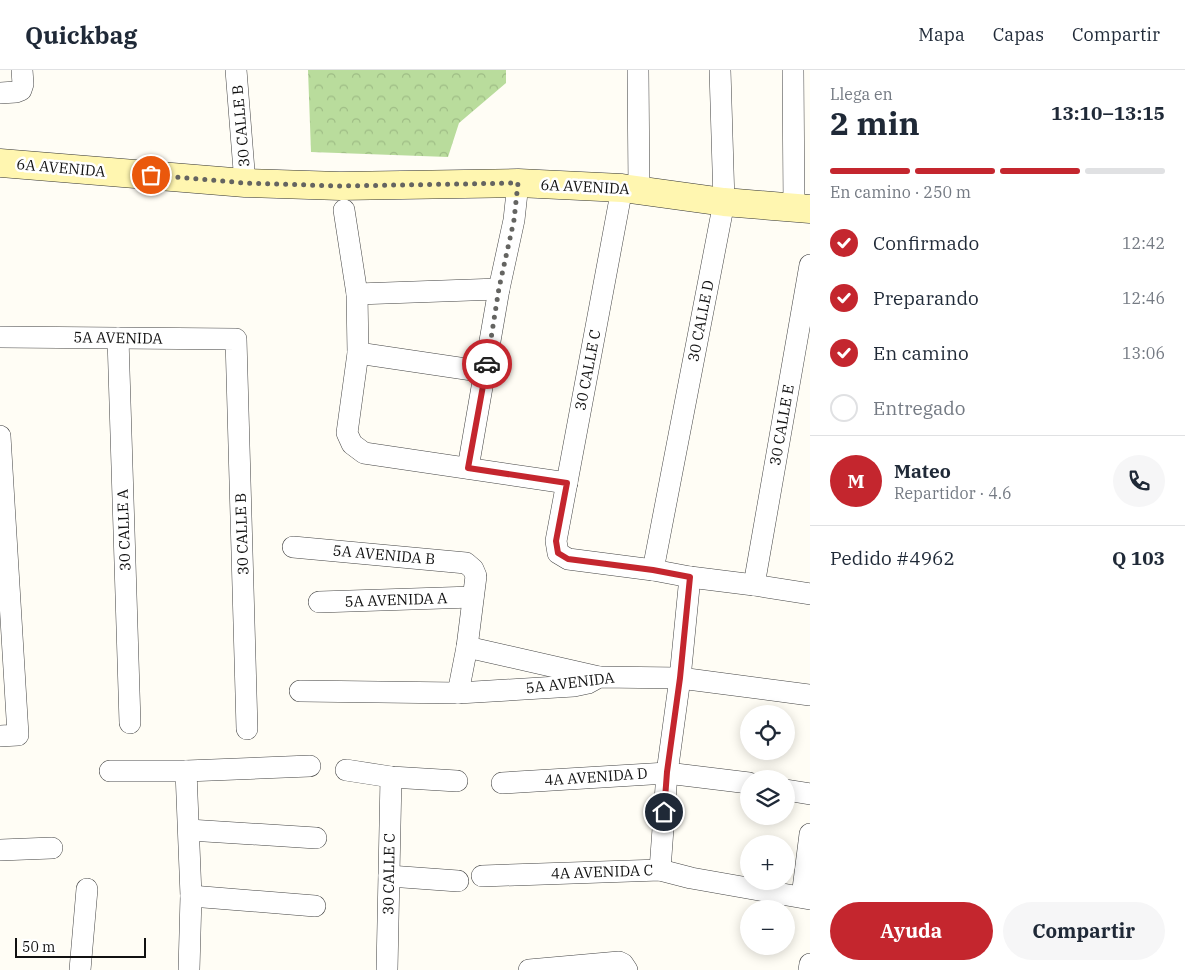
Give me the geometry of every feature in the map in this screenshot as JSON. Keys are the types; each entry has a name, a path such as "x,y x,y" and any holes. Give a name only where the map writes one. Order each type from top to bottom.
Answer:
{"street":[{"path":"0,93 21,90 23,84 22,70"},
{"name":"30 CALLE B","path":"236,70 245,183"},
{"name":"30 CALLE C","path":"638,70 630,189 556,541 558,553 568,559 653,570"},
{"name":"30 CALLE D","path":"653,570 724,202 720,70"},
{"path":"793,70 802,209"},
{"name":"6A AVENIDA","path":"0,163 245,183 340,186 518,183 630,189 724,202 802,209"},
{"path":"468,468 499,288 514,220 518,183"},
{"path":"344,210 357,294 358,353 347,433 352,444 364,453 567,483"},
{"name":"30 CALLE E","path":"754,585 810,265"},
{"path":"357,294 499,288"},
{"name":"5A AVENIDA","path":"0,337 236,339"},
{"name":"30 CALLE A","path":"118,338 130,723"},
{"name":"30 CALLE B","path":"236,339 247,729"},
{"path":"358,353 486,372"},
{"path":"0,436 9,736"},
{"name":"5A AVENIDA B","path":"293,547 466,563 473,569 476,576 473,597"},
{"path":"653,570 810,594"},
{"path":"660,870 667,772 680,678 690,577"},
{"path":"458,693 473,597"},
{"name":"5A AVENIDA A","path":"318,602 473,597"},
{"path":"466,647 599,677"},
{"name":"5A AVENIDA","path":"300,691 458,693 574,686 588,683 599,677 680,678 810,695"},
{"path":"110,771 186,771 310,766"},
{"path":"346,770 391,777 457,780"},
{"path":"186,771 191,896 189,970"},
{"name":"4A AVENIDA D","path":"502,783 667,772 740,782"},
{"name":"30 CALLE C","path":"387,970 391,777"},
{"path":"795,792 810,794"},
{"path":"188,830 316,838"},
{"path":"806,898 810,834"},
{"path":"0,850 52,848"},
{"name":"4A AVENIDA C","path":"482,876 660,870 691,878 806,898"},
{"path":"389,876 458,881"},
{"path":"80,970 87,890"},
{"path":"191,896 315,906"},
{"path":"529,970 618,962 623,964 627,970"},
{"path":"809,970 810,964"}],"green space":[{"path":"308,70 506,70 506,83 459,123 448,157 311,152"}],"way so far":[{"path":"151,175 245,183 340,186 518,183 514,220 499,288 487,364"}],"route":[{"path":"487,364 468,468 567,483 556,541 558,553 568,559 653,570 690,577 664,812"}]}
